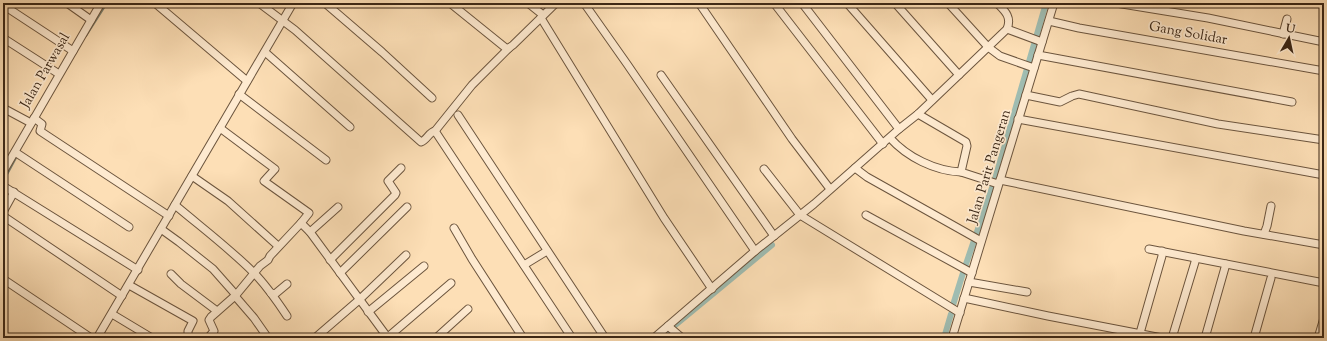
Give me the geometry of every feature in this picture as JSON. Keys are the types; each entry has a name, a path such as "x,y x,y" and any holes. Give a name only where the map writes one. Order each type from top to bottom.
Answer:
{"street":[{"path":"67,3 91,20"},
{"name":"Jalan Parwasal","path":"3,172 18,155 32,121 101,3"},
{"path":"155,3 247,81"},
{"path":"259,3 283,20 422,142 435,130 472,85 556,3"},
{"path":"97,338 293,3"},
{"path":"325,3 382,52 432,98"},
{"path":"450,3 507,49 509,48"},
{"path":"528,3 542,16 664,218 712,289"},
{"path":"584,3 755,251"},
{"path":"699,3 792,139 830,189"},
{"path":"774,3 883,144"},
{"path":"802,3 899,129"},
{"path":"847,3 932,100"},
{"path":"895,3 959,75"},
{"path":"948,3 988,47 1000,56 1034,68"},
{"path":"654,338 918,114 1007,29 1009,16 997,3"},
{"name":"Jalan Parit Pangeran","path":"952,338 972,273 977,239 1018,120 1038,55 1040,41 1054,3"},
{"path":"1116,3 1208,18 1324,42"},
{"path":"3,5 73,51"},
{"path":"1283,34 1287,19"},
{"name":"Gang Solidar","path":"1048,21 1079,28 1324,71"},
{"path":"1007,29 1040,41"},
{"path":"3,38 59,74"},
{"path":"265,52 350,127"},
{"path":"1038,55 1292,102"},
{"path":"661,75 774,236"},
{"path":"239,94 326,160"},
{"path":"1026,95 1060,102 1079,94 1218,124 1324,140"},
{"path":"3,108 42,124 40,130 169,216"},
{"path":"918,114 966,142 967,146 961,172"},
{"path":"458,115 605,338"},
{"path":"1018,120 1324,175"},
{"path":"212,336 214,329 209,320 235,295 263,262 268,260 278,246 302,223 309,213 264,181 274,169 220,128"},
{"path":"435,130 572,338"},
{"path":"890,138 900,149 919,160 949,171 961,172 996,182 1324,245"},
{"path":"18,155 129,227"},
{"path":"330,260 395,195 396,193 388,181 401,168"},
{"path":"855,168 867,177 977,239"},
{"path":"764,169 800,215 960,312"},
{"path":"192,176 228,201 278,246"},
{"path":"5,187 138,270"},
{"path":"3,212 14,192"},
{"path":"175,205 221,243 254,273 272,293 287,316"},
{"path":"1264,234 1271,206"},
{"path":"310,232 338,207"},
{"path":"340,273 406,207"},
{"path":"866,215 972,273"},
{"path":"3,216 122,296"},
{"path":"302,223 388,338 451,283"},
{"path":"454,228 472,259 523,338"},
{"path":"161,229 213,269 254,318 268,338"},
{"path":"1149,248 1324,283"},
{"path":"524,265 547,251"},
{"path":"1140,334 1162,256 1162,251"},
{"path":"315,338 359,300 406,255"},
{"path":"1172,338 1195,258"},
{"path":"1205,338 1226,264"},
{"path":"368,312 424,266"},
{"path":"171,274 217,311"},
{"path":"1254,338 1271,278"},
{"path":"3,279 91,338"},
{"path":"969,282 1027,292"},
{"path":"272,293 275,294 287,284"},
{"path":"129,285 193,321 188,334"},
{"path":"964,298 1162,338"},
{"path":"436,338 468,309"},
{"path":"112,314 152,338"},
{"path":"1318,338 1324,318"},
{"path":"668,326 682,338"}],"waterway":[{"path":"86,36 107,3"},
{"path":"965,267 995,179 1046,3"},
{"path":"3,182 17,156"},
{"path":"673,327 772,245"},
{"path":"953,305 963,273"},
{"path":"944,338 951,314"},
{"path":"660,338 668,332"}]}
